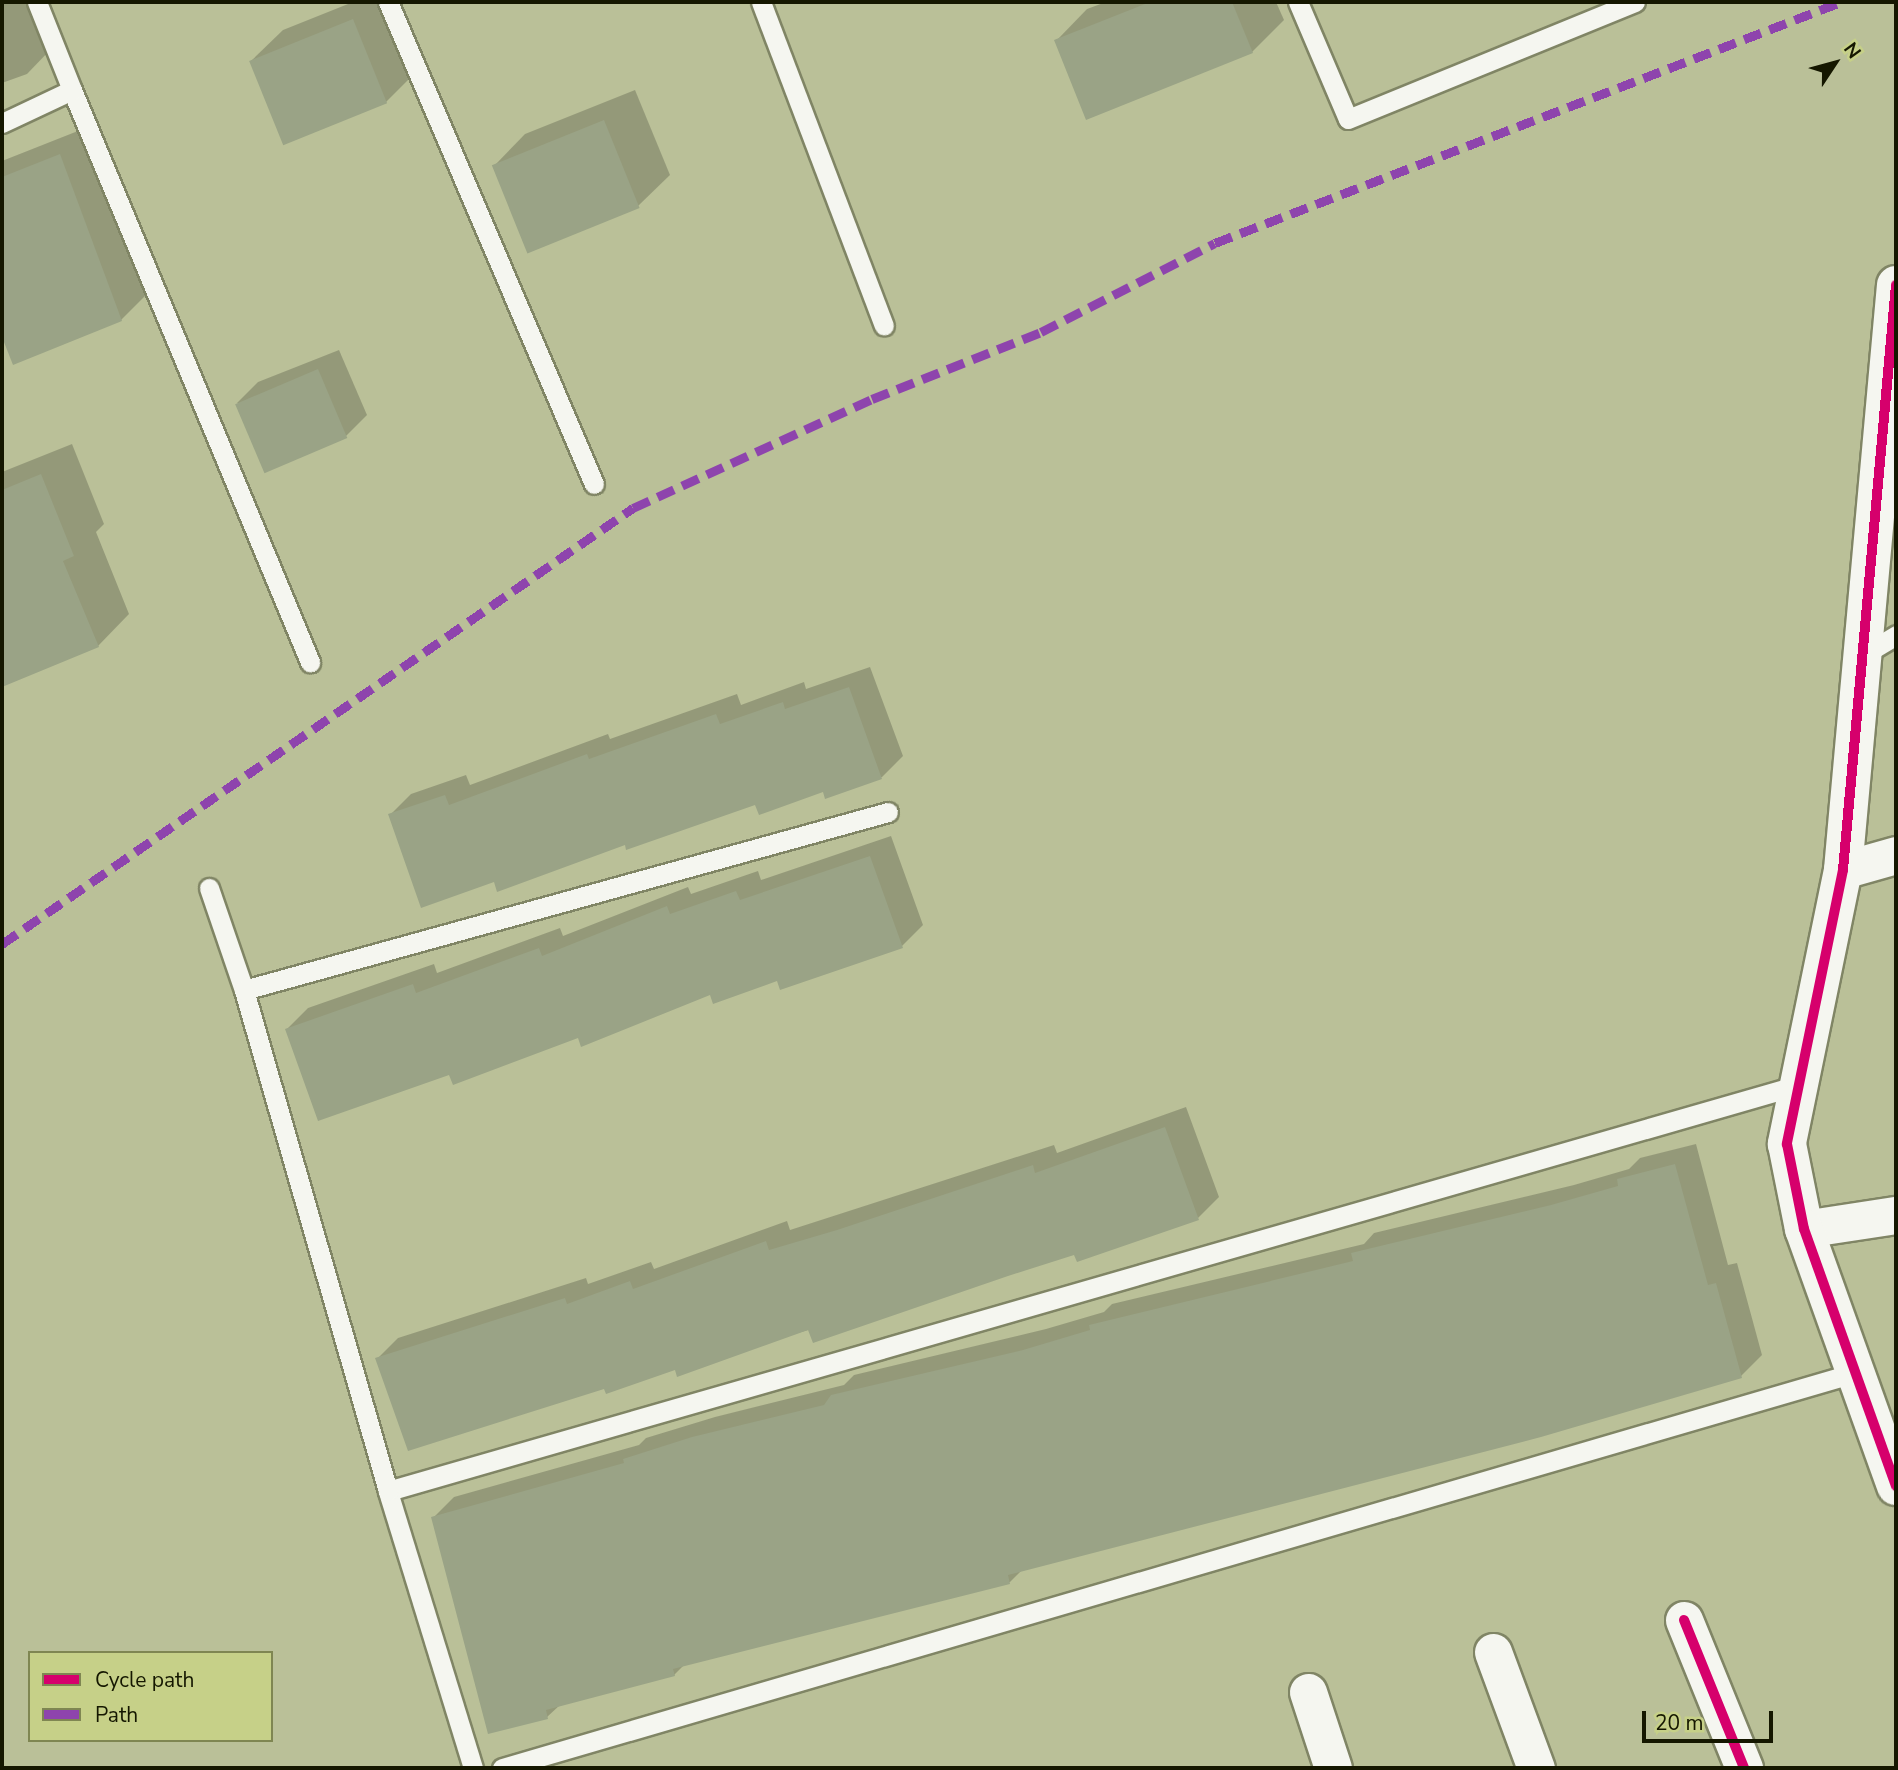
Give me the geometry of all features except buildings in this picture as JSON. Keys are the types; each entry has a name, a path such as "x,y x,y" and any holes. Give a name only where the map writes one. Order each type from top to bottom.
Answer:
{"street":[{"path":"1896,285 1843,870 1787,1144 1804,1229 1896,1486"},
{"path":"1843,870 1896,855"},
{"path":"1804,1229 1896,1215"},
{"path":"1684,1620 1744,1768"},
{"path":"1493,1652 1536,1768"},
{"path":"1308,1692 1333,1768"}],"lane":[{"path":"37,2 310,662"},
{"path":"388,2 594,484"},
{"path":"761,2 884,326"},
{"path":"1298,2 1348,119 1635,2"},
{"path":"2,122 72,90"},
{"path":"1863,655 1896,635"},
{"path":"244,990 888,812"},
{"path":"209,888 244,990 388,1491 473,1768"},
{"path":"388,1491 1798,1085"},
{"path":"502,1768 1854,1373"}],"marked path":[{"path":"2,944 633,508 872,399 1041,332 1215,243 1841,2"}],"cycle path":[{"path":"1896,285 1843,870 1787,1144 1804,1229 1896,1486"},
{"path":"1684,1620 1744,1768"}]}
